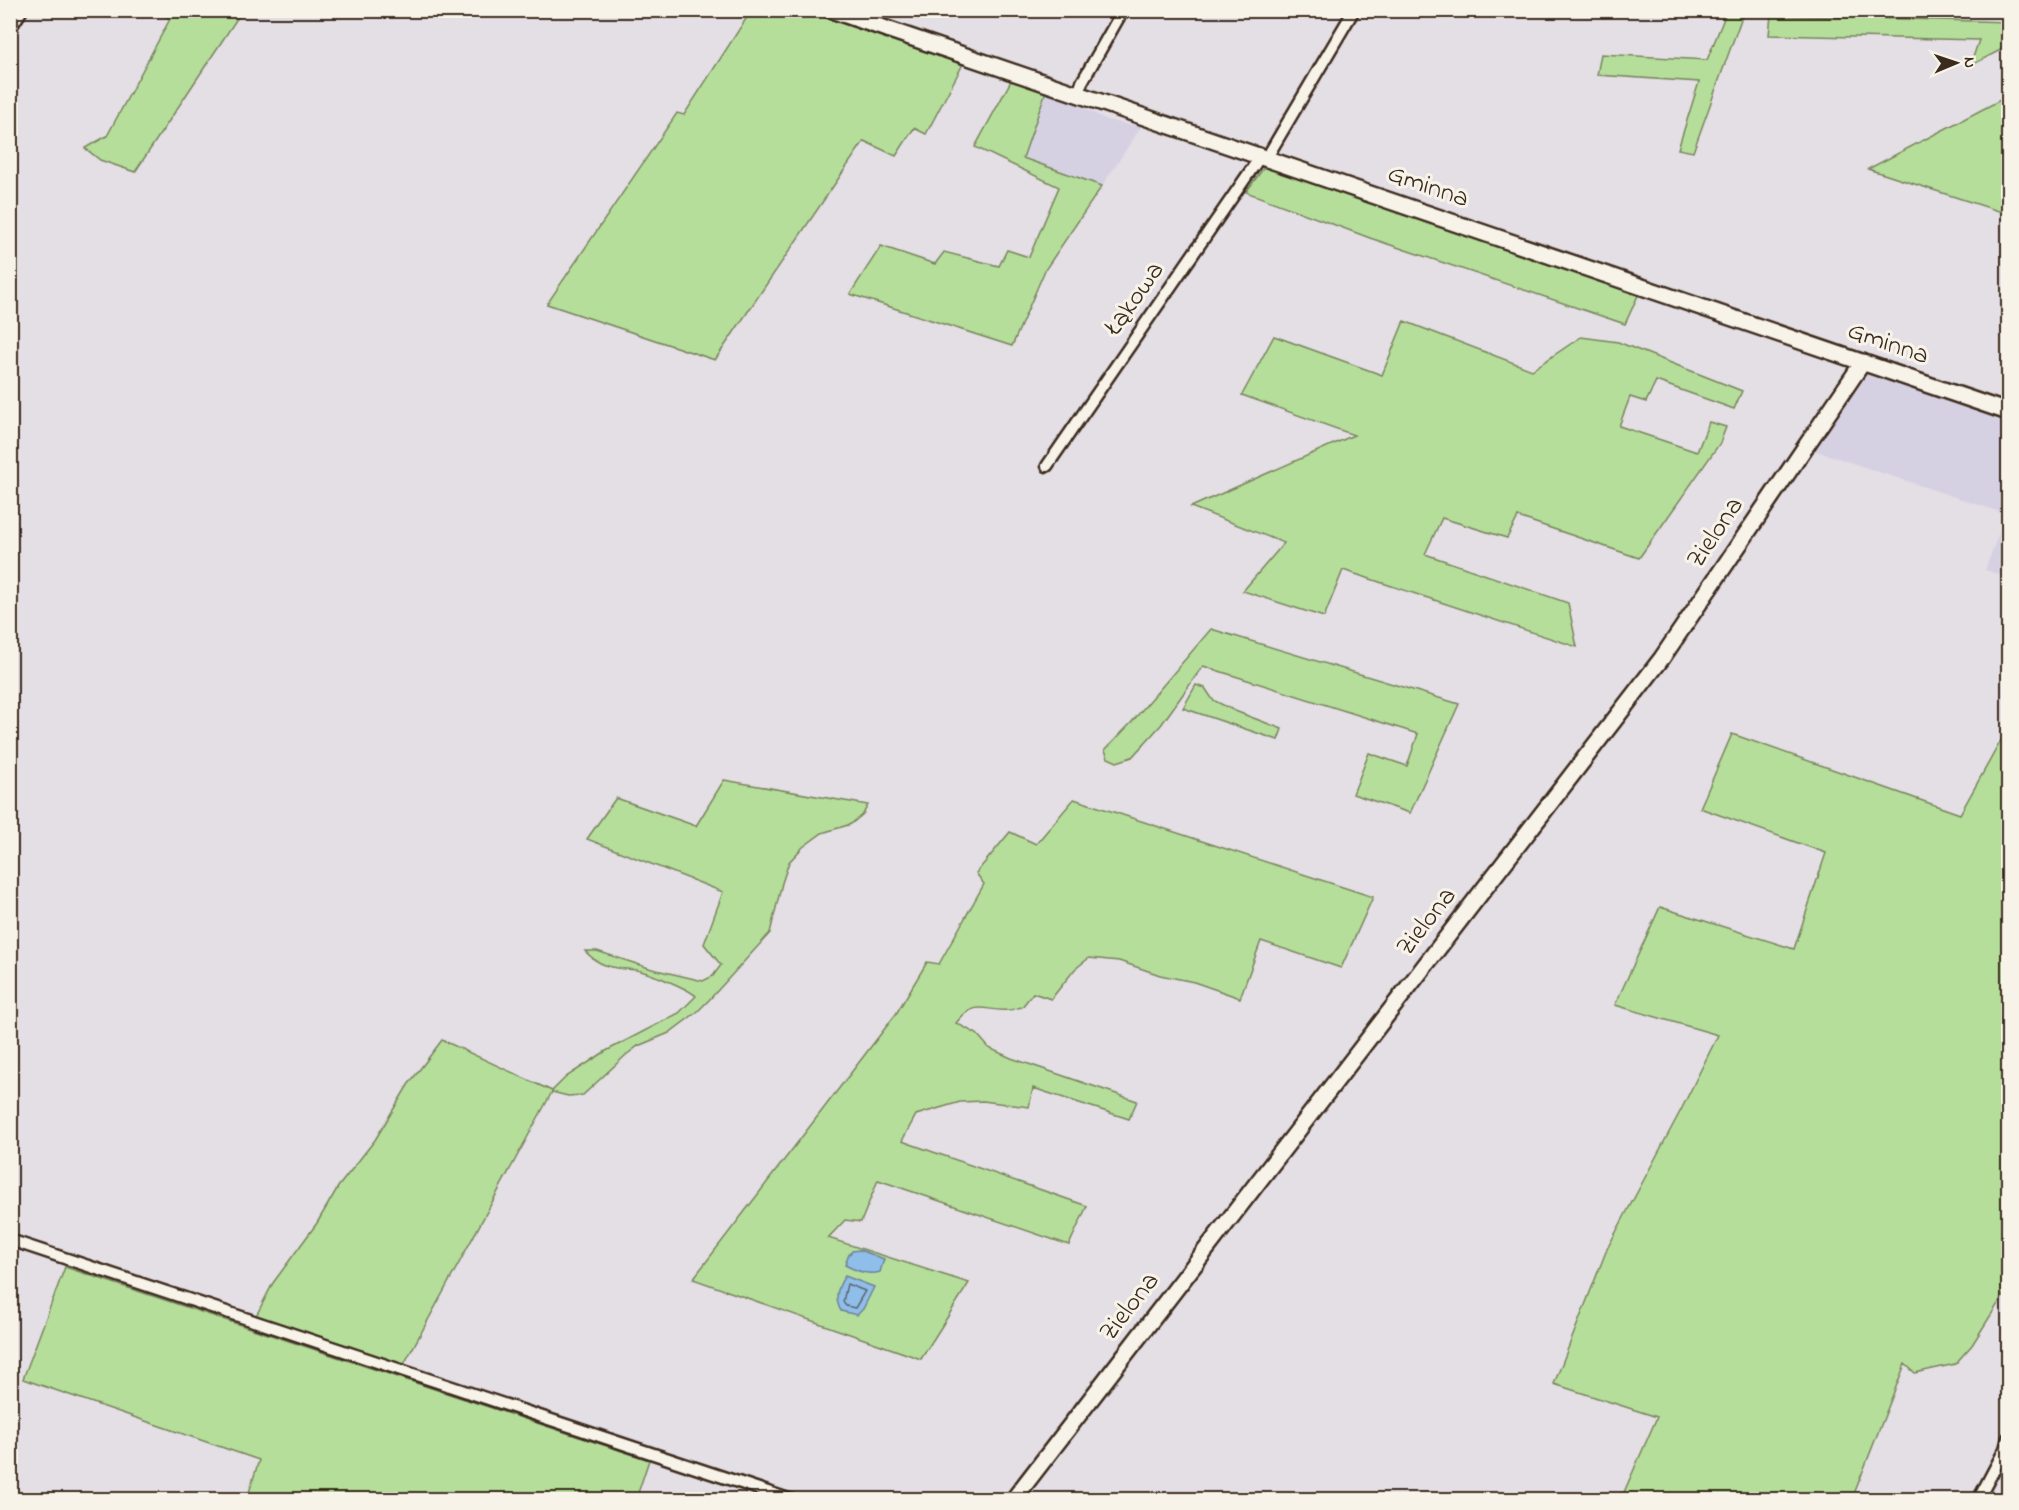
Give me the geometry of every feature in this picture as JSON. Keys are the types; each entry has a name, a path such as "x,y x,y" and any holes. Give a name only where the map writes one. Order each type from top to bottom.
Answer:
{"street":[{"path":"10,24 19,10"},
{"path":"1078,94 1082,82 1122,10"},
{"name":"Łąkowa","path":"1047,466 1263,158 1354,10"},
{"name":"Gminna","path":"837,11 2008,412"},
{"name":"Zielona","path":"1012,1500 1662,658 1863,362"},
{"path":"10,1240 792,1500"},
{"path":"1978,1500 2005,1449 2008,1438"}],"shaded area":[{"path":"1046,91 1057,94 1107,120 1129,125 1143,124 1102,186 1023,158"},
{"path":"1866,369 2008,418 2008,577 1985,570 2006,514 1813,450"}],"green space":[{"path":"157,11 242,11 135,172 100,160 85,148 107,136 170,19"},
{"path":"751,11 815,11 963,64 926,134 914,128 896,156 864,141 715,360 547,304 677,113 684,115"},
{"path":"1727,11 1744,11 1693,152 1678,149 1699,82 1597,75 1601,54 1707,60"},
{"path":"1771,15 2008,22 2008,46 1970,66 1979,40 1769,35"},
{"path":"1011,81 1046,91 1023,158 1102,186 1045,270 1012,346 850,294 881,246 935,264 944,252 999,266 1007,250 1029,257 1059,187 975,147"},
{"path":"2008,96 2008,214 1868,169"},
{"path":"1265,166 1640,291 1625,324 1370,238 1246,192"},
{"path":"1404,321 1532,370 1581,337 1618,342 1742,391 1734,409 1656,381 1646,402 1630,397 1619,426 1697,452 1709,422 1726,427 1720,443 1639,558 1518,517 1507,538 1442,518 1425,554 1568,603 1577,647 1343,570 1324,617 1243,591 1284,543 1191,507 1354,435 1242,395 1274,336 1382,375"},
{"path":"1211,629 1459,704 1410,813 1353,794 1369,753 1407,766 1418,734 1203,666 1161,725 1132,757 1117,762 1108,758 1105,750"},
{"path":"1196,685 1205,688 1213,700 1282,729 1278,740 1183,708"},
{"path":"2008,728 2008,1288 1972,1345 1955,1364 1915,1373 1905,1364 1852,1499 1621,1499 1657,1417 1554,1384 1607,1249 1718,1035 1615,1005 1660,907 1794,949 1826,853 1700,808 1732,734 1960,814"},
{"path":"724,780 868,805 863,814 851,824 822,833 803,847 789,862 770,933 697,1012 669,1033 638,1046 583,1095 568,1096 552,1092 403,1366 255,1318 273,1283 317,1223 338,1187 375,1140 408,1085 442,1040 552,1091 566,1077 606,1051 679,1013 696,996 649,974 602,964 585,951 597,951 652,969 703,981 713,976 721,965 704,944 723,892 587,839 616,798 696,826"},
{"path":"1074,799 1373,897 1341,968 1261,941 1240,998 1194,982 1160,975 1119,961 1089,958 1075,969 1051,999 1033,993 1022,1007 1008,1010 975,1008 963,1015 956,1023 977,1034 989,1048 1011,1058 1137,1101 1129,1119 1033,1088 1029,1107 983,1101 960,1102 916,1115 902,1141 1087,1206 1069,1245 878,1180 861,1222 845,1220 828,1238 969,1283 921,1359 693,1279 896,1014 927,962 939,964 984,884 976,873 1010,832 1036,844"},
{"path":"65,1267 649,1460 636,1499 247,1499 259,1460 23,1379"}],"water":[{"path":"860,1250 884,1259 880,1272 862,1272 845,1265 852,1251"},
{"path":"845,1276 874,1287 863,1309 857,1315 841,1311 839,1307 837,1293"}]}
